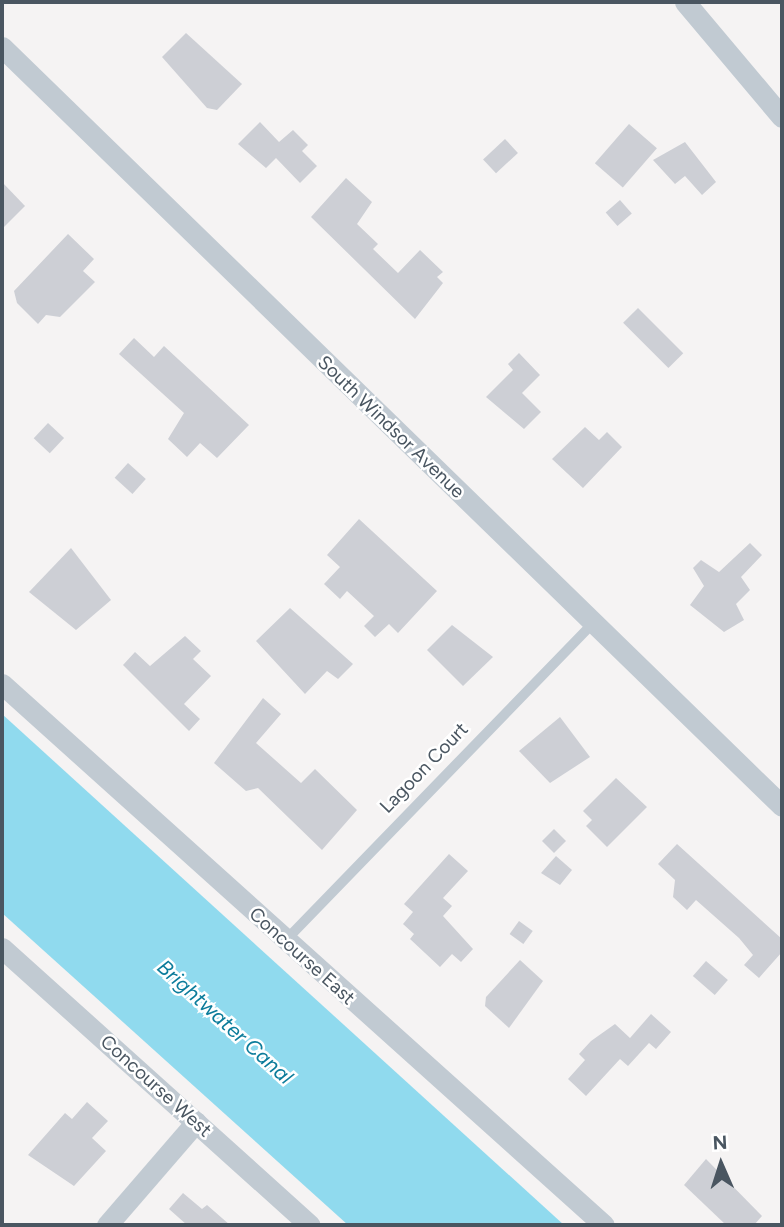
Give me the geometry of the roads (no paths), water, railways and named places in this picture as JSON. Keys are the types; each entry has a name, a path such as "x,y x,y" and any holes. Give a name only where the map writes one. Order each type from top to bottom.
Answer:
{"street":[{"path":"685,2 782,117"},
{"name":"South Windsor Avenue","path":"2,47 782,806"},
{"name":"Concourse East","path":"2,684 604,1225"},
{"name":"Concourse West","path":"2,948 310,1225"},
{"path":"107,1225 196,1122"}],"lane":[{"name":"Lagoon Court","path":"285,941 593,623"}],"water":[{"name":"Brightwater Canal","path":"2,714 564,1225 348,1225 2,913"}]}
